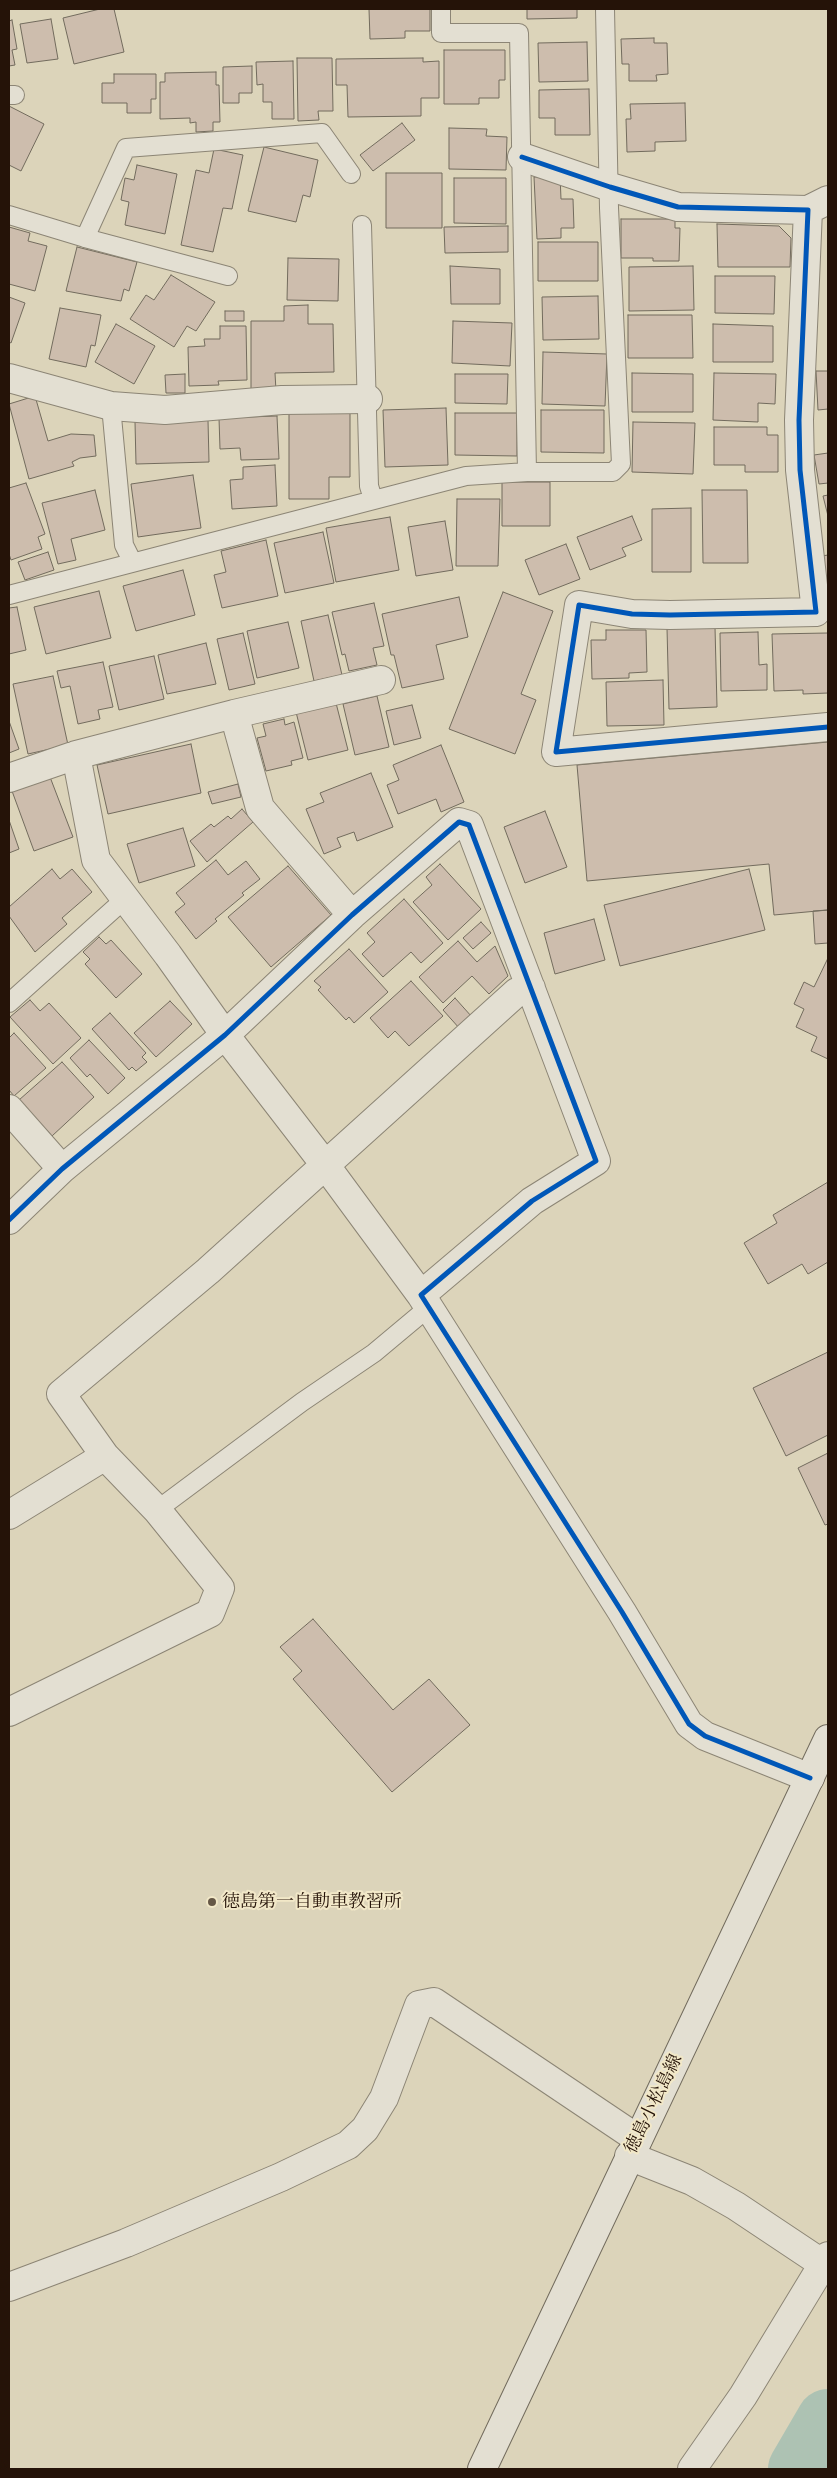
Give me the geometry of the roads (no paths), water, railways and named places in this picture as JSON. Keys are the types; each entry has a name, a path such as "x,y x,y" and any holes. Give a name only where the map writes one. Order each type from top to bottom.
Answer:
{"street":[{"path":"522,157 610,187 678,207 818,205 799,420 800,470 816,612 651,615 632,614 578,605 556,752 828,727"},
{"path":"9,378 111,406 165,410 282,400 368,399"},
{"path":"9,778 76,755 234,714 381,680"},
{"path":"234,714 260,808 352,916"},
{"path":"76,755 96,860 425,1301 622,1612 689,1724 705,1736 810,1778"},
{"path":"9,1220 62,1169 225,1035 352,916 459,822 469,825 596,1162 532,1201 425,1301"},
{"path":"9,1712 210,1613 220,1588 156,1510 105,1456 61,1394 208,1271 517,992 531,988"},
{"path":"9,1109 62,1169"},
{"path":"9,1515 105,1456"},
{"name":"徳島小松島線","path":"482,2469 828,1738"},
{"path":"9,2287 126,2243 348,2145 365,2129 384,2098 419,2005 434,2002 634,2147 826,2260 743,2396 692,2469"}],"lane":[{"path":"441,9 441,33 519,33 527,472"},
{"path":"9,595 466,476 527,472 613,472 620,464 609,208 605,9"},
{"path":"85,238 126,148 322,133 351,174"},
{"path":"9,216 228,276"},
{"path":"362,225 369,486 373,499"},
{"path":"111,406 124,545 132,562"},
{"path":"9,1003 126,898"},
{"path":"156,1510 302,1402 374,1353 425,1301"}],"waterway":[{"path":"800,2469 828,2421"}],"place":[{"name":"徳島第一自動車教習所","path":"212,1902"}]}
